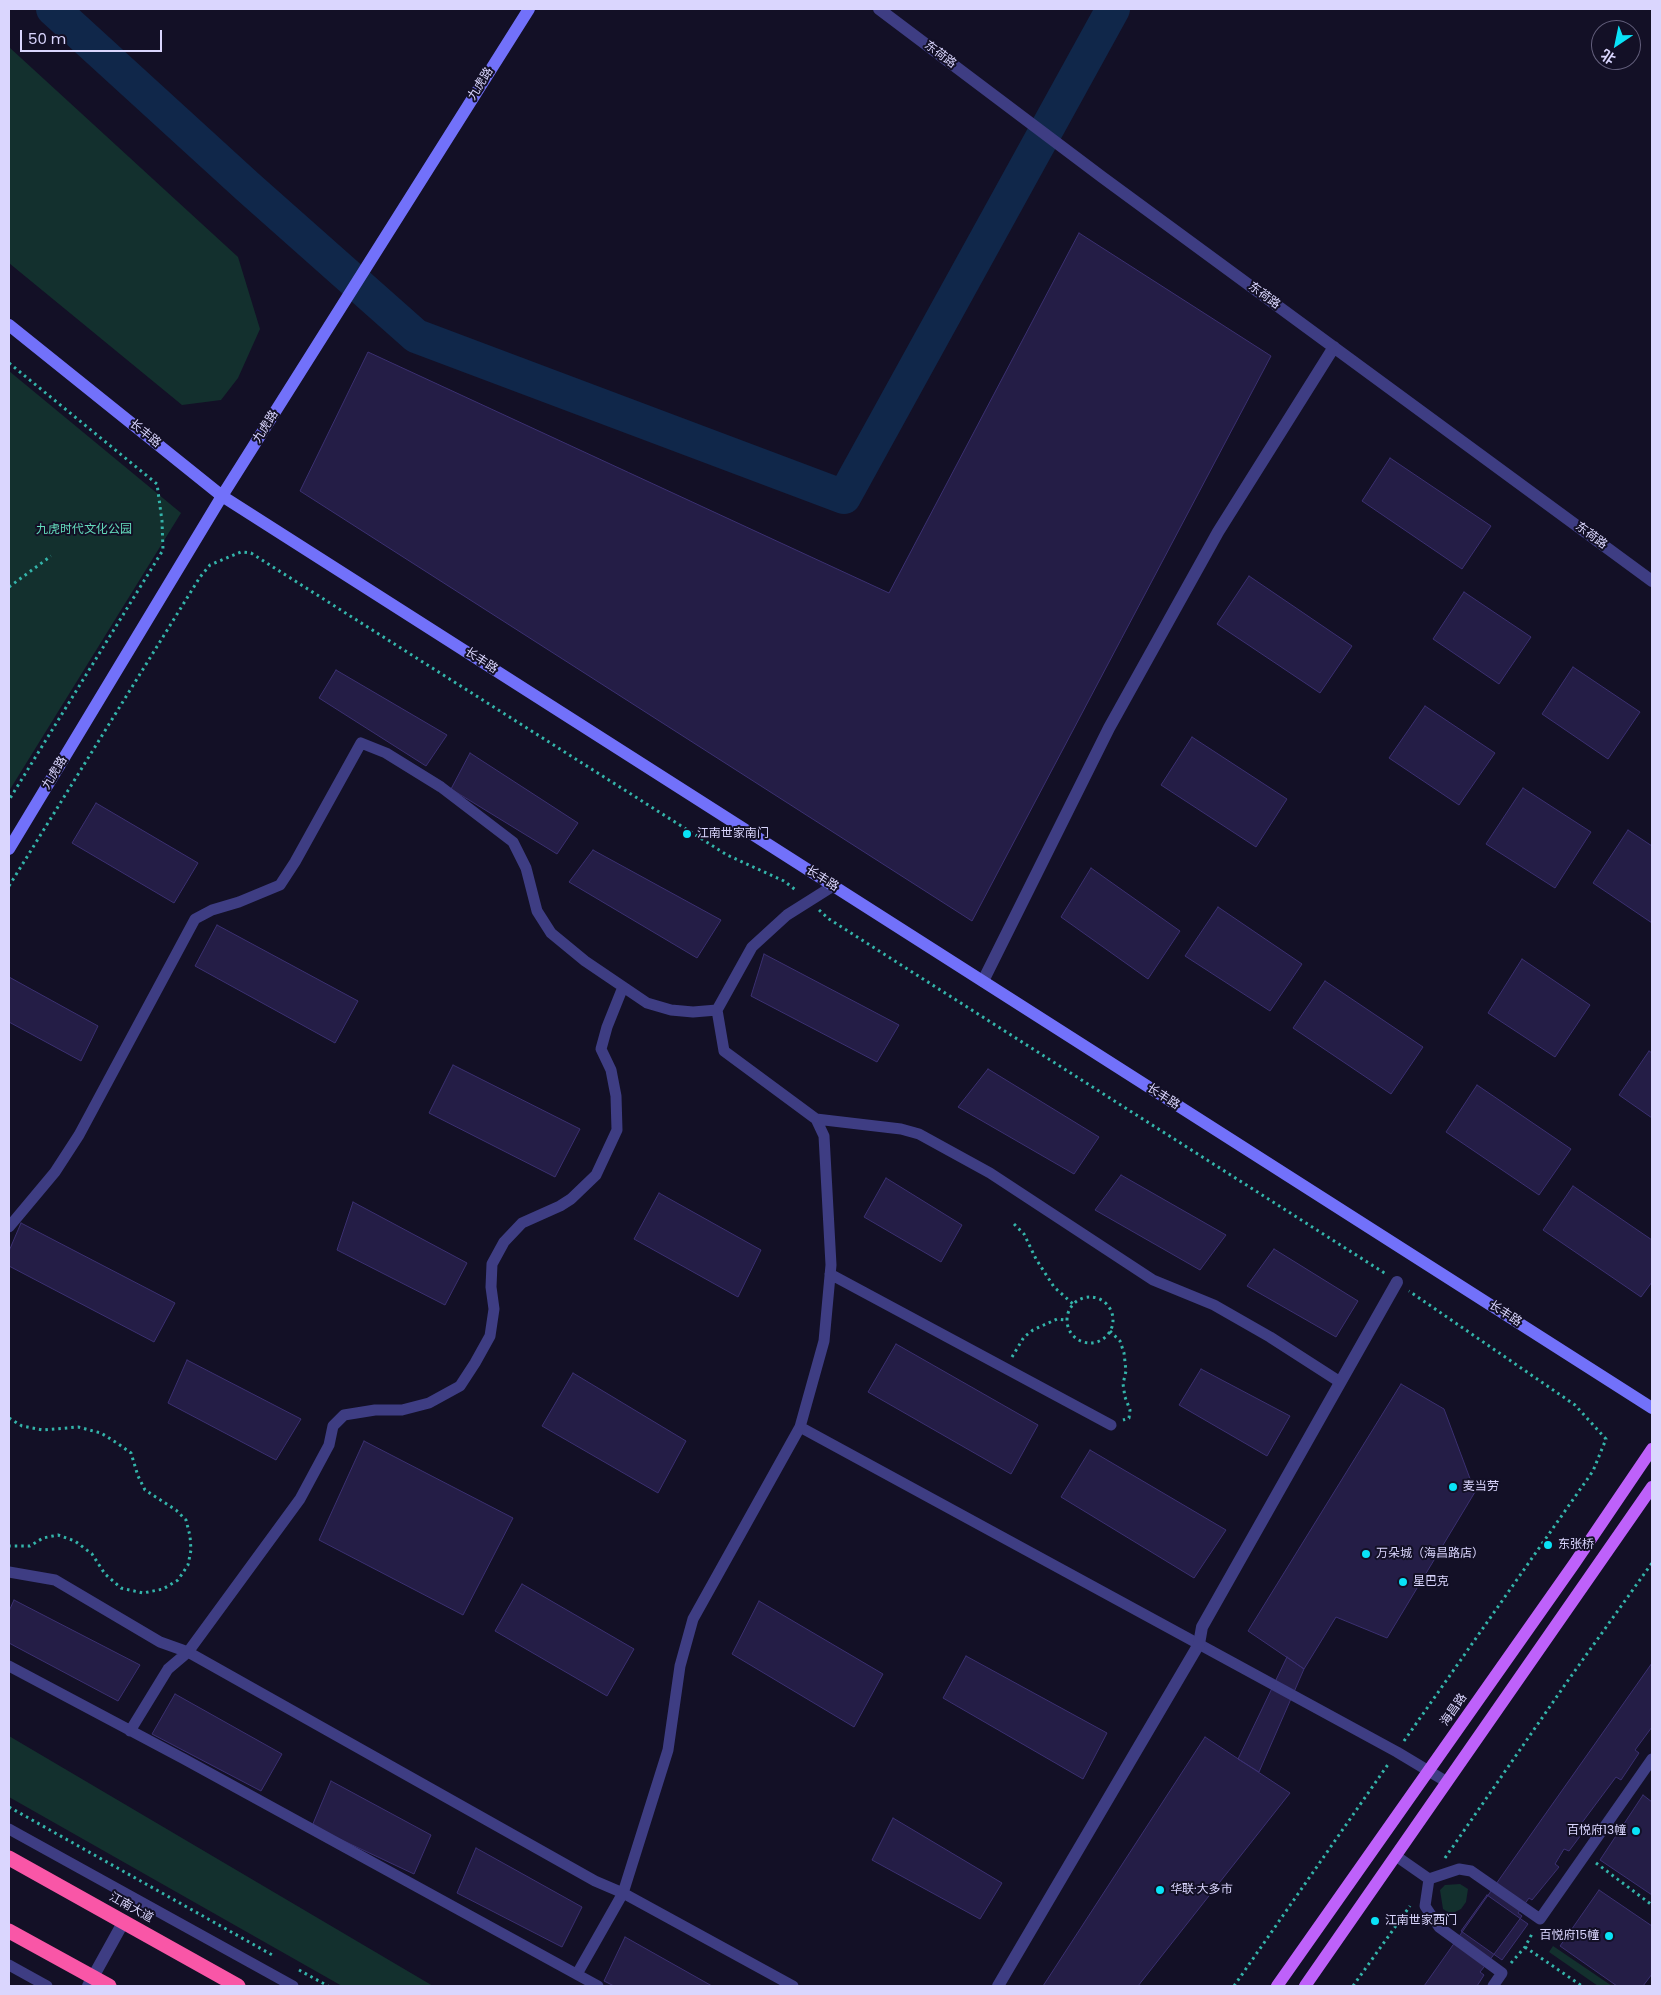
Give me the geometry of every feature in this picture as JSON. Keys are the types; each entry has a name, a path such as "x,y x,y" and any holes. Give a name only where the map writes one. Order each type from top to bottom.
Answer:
{"highway":[{"name":"江南大道","path":"9,1858 238,1986"},
{"path":"9,1931 91,1982 109,1986"}],"main road":[{"name":"海昌路","path":"1277,1986 1652,1449"},
{"path":"1305,1986 1652,1487"}],"street":[{"name":"九虎路","path":"9,849 222,496 529,9"},
{"name":"东荷路","path":"879,9 1102,177 1652,581"},
{"name":"长丰路","path":"9,325 222,496 1652,1408"},
{"path":"983,981 1109,728 1218,532 1334,347"},
{"path":"998,1986 1199,1644 1202,1627 1397,1282"},
{"path":"91,1982 124,1921"}],"lane":[{"path":"9,1228 55,1172 79,1135 195,919 212,910 280,886 361,744 386,753 441,787 513,842 526,868 537,911 551,933 586,961 647,1003 671,1010 694,1012 717,1010"},
{"path":"577,1974 623,1893 668,1750 680,1666 693,1619 800,1427 824,1341 830,1274 824,1136 816,1119 724,1051 717,1010 752,947 786,915 833,886"},
{"path":"130,1731 168,1669 188,1652 300,1499 329,1445 332,1426 344,1415 375,1410 402,1410 429,1403 460,1386 490,1336 494,1310 491,1287 492,1264 504,1242 522,1223 560,1206 596,1175 617,1130 616,1096 611,1070 601,1049 607,1027 623,987"},
{"path":"816,1119 901,1129 920,1134 990,1173 1153,1280 1214,1305 1270,1337 1340,1382"},
{"path":"830,1274 1111,1425"},
{"path":"800,1427 1397,1752 1447,1782"},
{"path":"9,1572 54,1580 160,1642 188,1652 595,1881 623,1893 793,1986"},
{"path":"9,1666 598,1986"},
{"path":"1429,1879 1458,1869 1472,1871 1540,1919 1652,1759"},
{"path":"9,1829 293,1986"},
{"path":"1396,1856 1429,1879"},
{"path":"1429,1879 1425,1906 1439,1927 1502,1973 1493,1986"},
{"path":"9,1965 47,1986"}],"path":[{"path":"9,363 157,484 162,521 163,550 9,800"},
{"path":"9,886 200,577 210,565 241,552 251,553 727,855 784,881 829,919 1397,1282 1575,1405 1606,1439 1593,1471 1234,1986"},
{"path":"9,587 51,556"},
{"path":"1014,1224 1024,1234 1036,1259 1054,1287 1073,1304"},
{"path":"1085,1297 1100,1299 1111,1310 1113,1318 1110,1331 1102,1339 1087,1343 1074,1337 1067,1320 1069,1310 1073,1304 1085,1297"},
{"path":"1005,1368 1024,1337 1032,1330 1057,1319 1067,1320"},
{"path":"1110,1331 1120,1340 1124,1353 1126,1371 1123,1384 1130,1410 1129,1418 1111,1425"},
{"path":"9,1418 22,1426 43,1430 78,1427 101,1432 118,1443 131,1453 138,1476 145,1490 176,1510 186,1520 191,1550 188,1565 178,1580 164,1588 143,1593 121,1588 105,1574 92,1554 75,1541 67,1538 58,1535 43,1538 30,1546 9,1546"},
{"path":"1429,1879 1568,1679 1652,1563"},
{"path":"9,1807 276,1957"},
{"path":"1585,1855 1652,1905"},
{"path":"1352,1986 1413,1902"},
{"path":"1502,1973 1525,1947 1540,1919"},
{"path":"1525,1947 1582,1986"},
{"path":"293,1967 328,1986"}],"green space":[{"path":"9,47 238,257 260,329 238,378 221,400 182,405 9,263"},
{"name":"九虎时代文化公园","path":"9,371 181,513 9,791"},
{"path":"9,1736 433,1986 342,1986 9,1797"},
{"path":"1460,1884 1468,1889 1466,1902 1461,1909 1451,1914 1443,1909 1440,1890 1445,1885"},
{"path":"1553,1946 1612,1986 1598,1986 1549,1952"}],"building":[{"path":"1079,233 1271,356 972,921 300,491 368,352 889,593"},
{"path":"1390,458 1491,526 1462,569 1362,501"},
{"path":"1249,576 1352,646 1320,693 1217,624"},
{"path":"1464,592 1531,637 1499,684 1433,639"},
{"path":"1573,667 1640,712 1608,759 1542,714"},
{"path":"336,670 447,735 426,766 319,698"},
{"path":"1425,706 1495,753 1459,805 1389,758"},
{"path":"1192,737 1287,799 1256,847 1161,785"},
{"path":"470,753 578,823 557,854 451,789"},
{"path":"1523,788 1591,832 1555,888 1486,844"},
{"path":"96,803 198,863 174,903 72,843"},
{"path":"1628,830 1652,846 1652,923 1593,883"},
{"path":"593,850 721,920 697,958 569,882"},
{"path":"1091,868 1180,931 1148,979 1061,917"},
{"path":"1218,907 1302,964 1270,1011 1185,956"},
{"path":"217,925 358,1001 335,1043 195,966"},
{"path":"764,954 899,1025 877,1062 751,996"},
{"path":"1522,959 1590,1005 1555,1057 1488,1013"},
{"path":"9,977 98,1026 81,1061 9,1022"},
{"path":"1325,981 1423,1047 1391,1094 1293,1028"},
{"path":"1649,1051 1652,1053 1652,1118 1619,1095"},
{"path":"453,1065 580,1129 555,1177 429,1113"},
{"path":"988,1069 1099,1137 1074,1174 958,1107"},
{"path":"1477,1085 1571,1149 1539,1195 1446,1132"},
{"path":"1121,1175 1226,1235 1200,1270 1095,1210"},
{"path":"886,1178 962,1225 941,1262 864,1217"},
{"path":"1573,1186 1652,1240 1652,1282 1641,1297 1543,1230"},
{"path":"659,1193 761,1250 738,1297 634,1239"},
{"path":"353,1202 467,1263 445,1305 337,1250"},
{"path":"21,1223 175,1303 154,1342 9,1266 9,1251"},
{"path":"1274,1249 1358,1301 1336,1337 1247,1286"},
{"path":"896,1344 1038,1425 1011,1474 868,1392"},
{"path":"187,1360 301,1419 276,1460 168,1403"},
{"path":"1201,1369 1290,1416 1267,1456 1179,1405"},
{"path":"573,1373 686,1441 658,1493 542,1426"},
{"name":"万朵城（海昌路店）","path":"1401,1384 1444,1409 1475,1492 1387,1638 1336,1617 1304,1669 1248,1631"},
{"path":"364,1441 513,1518 463,1615 319,1540"},
{"path":"1090,1450 1226,1530 1194,1578 1061,1497"},
{"path":"522,1584 634,1649 607,1696 495,1631"},
{"path":"14,1600 140,1665 118,1701 9,1643 9,1611"},
{"path":"759,1601 883,1674 854,1727 732,1654"},
{"path":"966,1656 1107,1733 1083,1779 943,1698"},
{"path":"1287,1657 1304,1669 1259,1772 1238,1759"},
{"path":"1652,1663 1652,1727 1635,1750 1639,1753 1621,1780 1616,1777 1581,1824 1587,1827 1569,1851 1564,1849 1555,1864 1559,1867 1532,1900 1529,1898 1518,1913 1522,1916 1480,1972 1484,1975 1477,1986 1424,1986"},
{"path":"175,1694 282,1754 261,1791 152,1734"},
{"name":"华联·大多市","path":"1205,1737 1290,1793 1138,1986 1043,1986"},
{"path":"331,1781 431,1835 414,1874 312,1826"},
{"name":"百悦府13幢","path":"1643,1795 1652,1802 1652,1895 1600,1860"},
{"path":"893,1818 1002,1883 980,1919 872,1860"},
{"path":"476,1848 582,1907 562,1947 457,1893"},
{"name":"百悦府15幢","path":"1599,1890 1652,1926 1652,1974 1643,1986 1617,1986 1560,1946"},
{"path":"1487,1895 1528,1924 1502,1960 1461,1931"},
{"path":"625,1937 712,1986 614,1986 604,1981"}],"waterway":[{"path":"53,9 248,187 416,336 844,497 1113,9"}],"place":[{"name":"江南世家南门","path":"687,834"},
{"name":"麦当劳","path":"1453,1487"},
{"name":"东张桥","path":"1548,1545"},
{"name":"万朵城（海昌路店）","path":"1366,1554"},
{"name":"星巴克","path":"1403,1582"},
{"name":"百悦府13幢","path":"1636,1831"},
{"name":"华联·大多市","path":"1160,1890"},
{"name":"江南世家西门","path":"1375,1921"},
{"name":"百悦府15幢","path":"1609,1936"}]}
